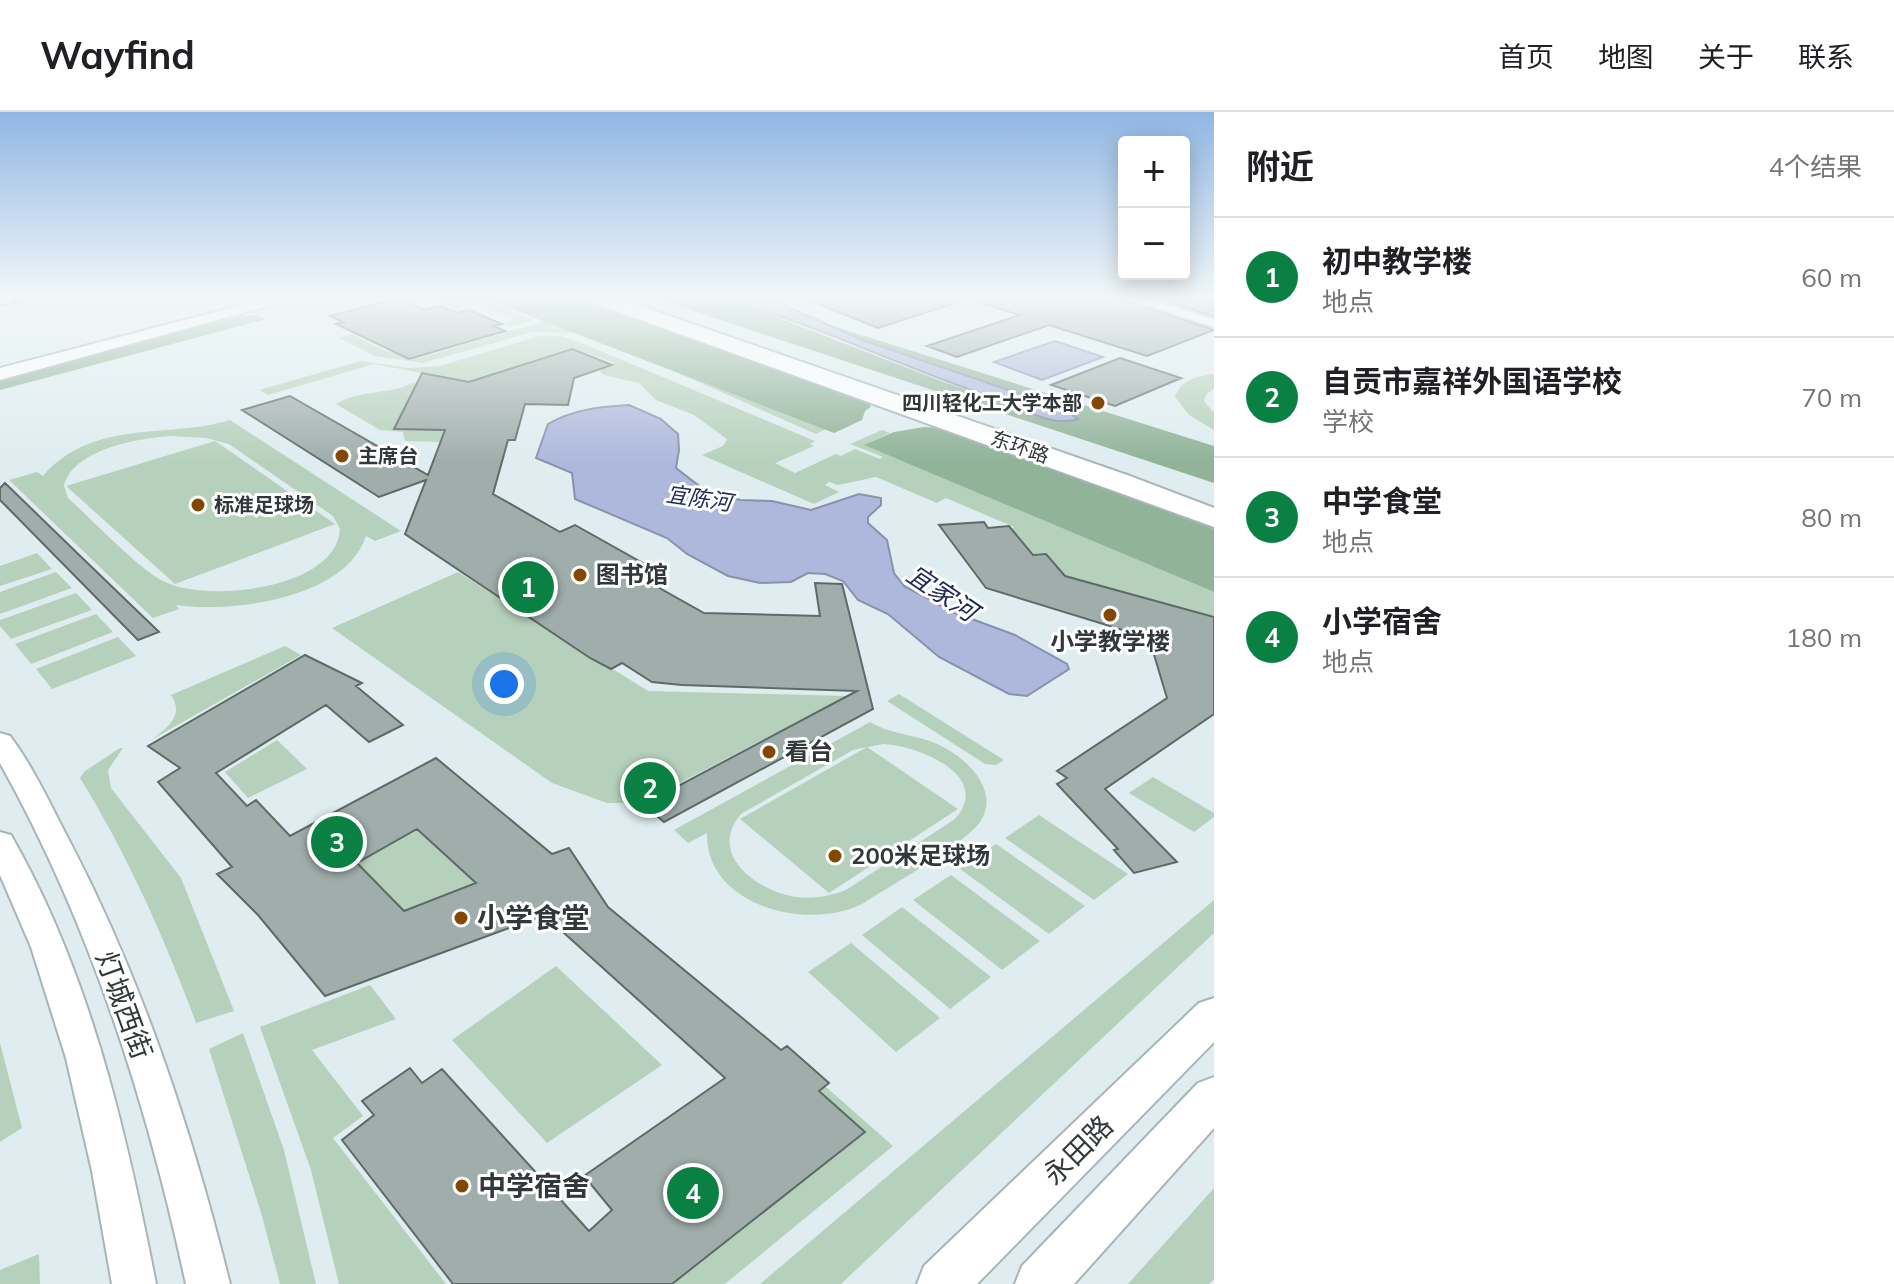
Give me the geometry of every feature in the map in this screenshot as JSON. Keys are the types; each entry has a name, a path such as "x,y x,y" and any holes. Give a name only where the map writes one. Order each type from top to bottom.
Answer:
{"highway":[{"name":"东环路","path":"753,353 1214,518"},
{"name":"东环路","path":"793,353 1125,465 1214,499"}],"main road":[{"path":"0,365 48,353"},
{"path":"0,374 81,353"},
{"name":"永田路","path":"942,1284 1214,1015"},
{"path":"1040,1284 1214,1097"}],"street":[{"name":"灯城西街","path":"0,742 66,862 113,971 154,1086 189,1200 208,1284"},
{"path":"0,843 23,885 63,994 94,1096 134,1284"}],"green space":[{"path":"99,353 140,353 0,390 0,378"},
{"path":"368,353 394,353 420,358 438,353 460,353 423,363"},
{"path":"484,353 557,353 470,382 374,364 268,395 259,390 361,361 407,368 440,366"},
{"path":"585,353 605,353 815,441 810,444 814,446 775,463 795,473 836,454 841,456 855,449 880,459 883,457 850,444 882,430 890,433 865,445 1214,592 1214,617 1065,576 1046,553 1034,554 1012,529 1014,527 946,498 937,503 876,477 838,485 829,482 825,485 839,492 814,504 702,455 723,446 727,439 694,415 656,400 639,383 604,375 599,370 615,363"},
{"path":"625,353 732,353 868,400 871,407 865,411 862,420 834,433"},
{"path":"820,353 868,353 1057,421 1072,421 1074,414 1064,409 899,353 918,353 1214,446 1214,483"},
{"path":"678,373 826,429 816,434"},
{"path":"1214,374 1214,388 1204,401 1214,413 1214,430 1189,415 1175,397 1185,383"},
{"path":"411,383 460,392 458,399 409,398 394,428 445,430 441,442 405,441 403,432 380,430 336,404 355,396 396,389"},
{"path":"230,420 401,531 375,541 366,536 354,557 336,574 312,588 255,603 199,607 176,605 179,609 153,618 9,480 37,472 43,476 63,458 85,445 108,438","holes":["171,436 206,438 229,444 333,516 340,529 333,549 317,566 294,578 267,586 210,591 184,588 165,582 142,567 68,498 64,486 70,473 93,454 142,439"]},
{"path":"924,427 942,428 1214,529 1214,592 864,445 894,432"},
{"name":"标准足球场","path":"215,441 335,524 175,584 66,486"},
{"path":"37,553 52,569 0,586 0,566"},
{"path":"56,572 72,588 0,614 0,592"},
{"path":"458,572 648,691 847,696 641,803 607,803 552,783 332,628"},
{"path":"76,593 92,610 11,639 0,626 0,620"},
{"path":"96,614 113,632 31,664 15,644"},
{"path":"118,637 136,656 52,689 36,669"},
{"path":"285,646 301,655 151,740 168,726 175,715 175,702 171,695"},
{"path":"899,694 1004,760 996,765 985,764 887,701"},
{"path":"870,722 936,743 955,754 979,779 986,800 980,822 944,853 864,903 842,911 816,915 764,907 742,895 723,879 711,858 707,833 688,843 674,830","holes":["883,744 931,757 958,776 965,789 964,803 955,819 846,890 828,895 803,898 782,894 753,879 733,857 730,844 732,829 741,814 853,750"]},
{"path":"277,740 307,769 248,798 225,772"},
{"name":"200米足球场","path":"867,747 958,809 829,893 740,819"},
{"path":"123,748 108,770 111,788 181,878 234,1011 196,1023 144,898 80,778 85,771"},
{"path":"1153,777 1214,813 1214,817 1194,832 1129,793"},
{"path":"1039,815 1128,874 1094,900 1005,838"},
{"path":"417,829 476,883 404,911 357,863"},
{"path":"996,844 1085,906 1049,934 960,869"},
{"path":"951,875 1040,941 1002,970 913,900"},
{"path":"1214,900 1214,933 841,1284 760,1284"},
{"path":"902,907 991,977 950,1009 862,935"},
{"path":"851,943 940,1018 896,1052 808,972"},
{"path":"556,966 662,1065 547,1143 452,1040"},
{"path":"370,985 396,1019 312,1050 363,1116 333,1138 446,1284 339,1284 311,1170 260,1027"},
{"path":"243,1033 284,1150 316,1284 280,1284 262,1216 209,1049"},
{"path":"0,1043 22,1128 0,1142"},
{"path":"825,1086 893,1146 725,1284 672,1284 864,1132 819,1091"},
{"path":"1214,1188 1214,1279 1209,1284 1128,1284"},
{"path":"39,1254 40,1284 0,1284 0,1270"}],"water":[{"path":"874,353 899,353 1064,409 1078,419 1057,421 1034,415"},
{"path":"1021,353 1090,353 1103,357 1042,380 994,362"},
{"name":"宜陈河","path":"629,405 661,419 678,434 676,468 702,488 740,500 772,501 811,510 859,494 881,498 881,505 868,517 868,523 887,540 894,573 904,586 953,612 1015,635 1067,664 1069,669 1027,696 1009,694 939,657 888,614 858,600 843,581 825,574 808,573 791,582 760,583 728,576 687,554 667,538 575,499 572,473 536,458 548,424 577,412"}],"building":[{"path":"396,353 431,353 409,359"},
{"path":"560,353 581,353 612,365 574,378 568,405 525,404 515,440 508,440 493,494 560,532 575,525 655,570 640,577 704,613 820,616 815,583 842,584 873,709 664,822 650,810 654,809 648,802 857,691 682,685 652,682 622,663 611,669 405,534 426,480 379,497 242,410 290,396 428,475 445,430 394,429 422,373 469,382"},
{"path":"945,353 969,353 957,357"},
{"path":"1120,358 1181,378 1115,406 1051,385"},
{"path":"5,483 159,632 138,640 0,500 0,488"},
{"path":"984,522 988,528 1009,526 1033,555 1046,554 1065,576 1214,617 1214,714 1105,789 1177,862 1134,873 1114,850 1118,849 1057,784 1067,778 1057,771 1167,698 1149,638 986,588 939,525"},
{"path":"305,655 362,683 356,686 403,725 369,742 326,705 216,773 247,806 256,800 290,836 436,758 552,854 569,848 608,907 781,1050 787,1046 829,1083 819,1091 865,1132 672,1284 453,1284 342,1140 374,1115 362,1101 410,1068 422,1083 442,1069 589,1231 612,1210 584,1176 725,1078 544,915 325,996 258,915 217,874 232,867 158,782 180,768 148,746","holes":["417,829 476,883 404,911 357,863"]}],"place":[{"name":"四川轻化工大学本部","path":"1098,403"},
{"name":"主席台","path":"342,456"},
{"name":"标准足球场","path":"198,505"},
{"name":"图书馆","path":"580,575"},
{"name":"初中教学楼","path":"528,587"},
{"name":"小学教学楼","path":"1110,615"},
{"name":"看台","path":"769,752"},
{"name":"自贡市嘉祥外国语学校","path":"650,788"},
{"name":"中学食堂","path":"337,842"},
{"name":"200米足球场","path":"835,856"},
{"name":"小学食堂","path":"461,918"},
{"name":"中学宿舍","path":"462,1186"},
{"name":"小学宿舍","path":"693,1193"}],"water label":[{"name":"宜家河","path":"942,593"}]}
